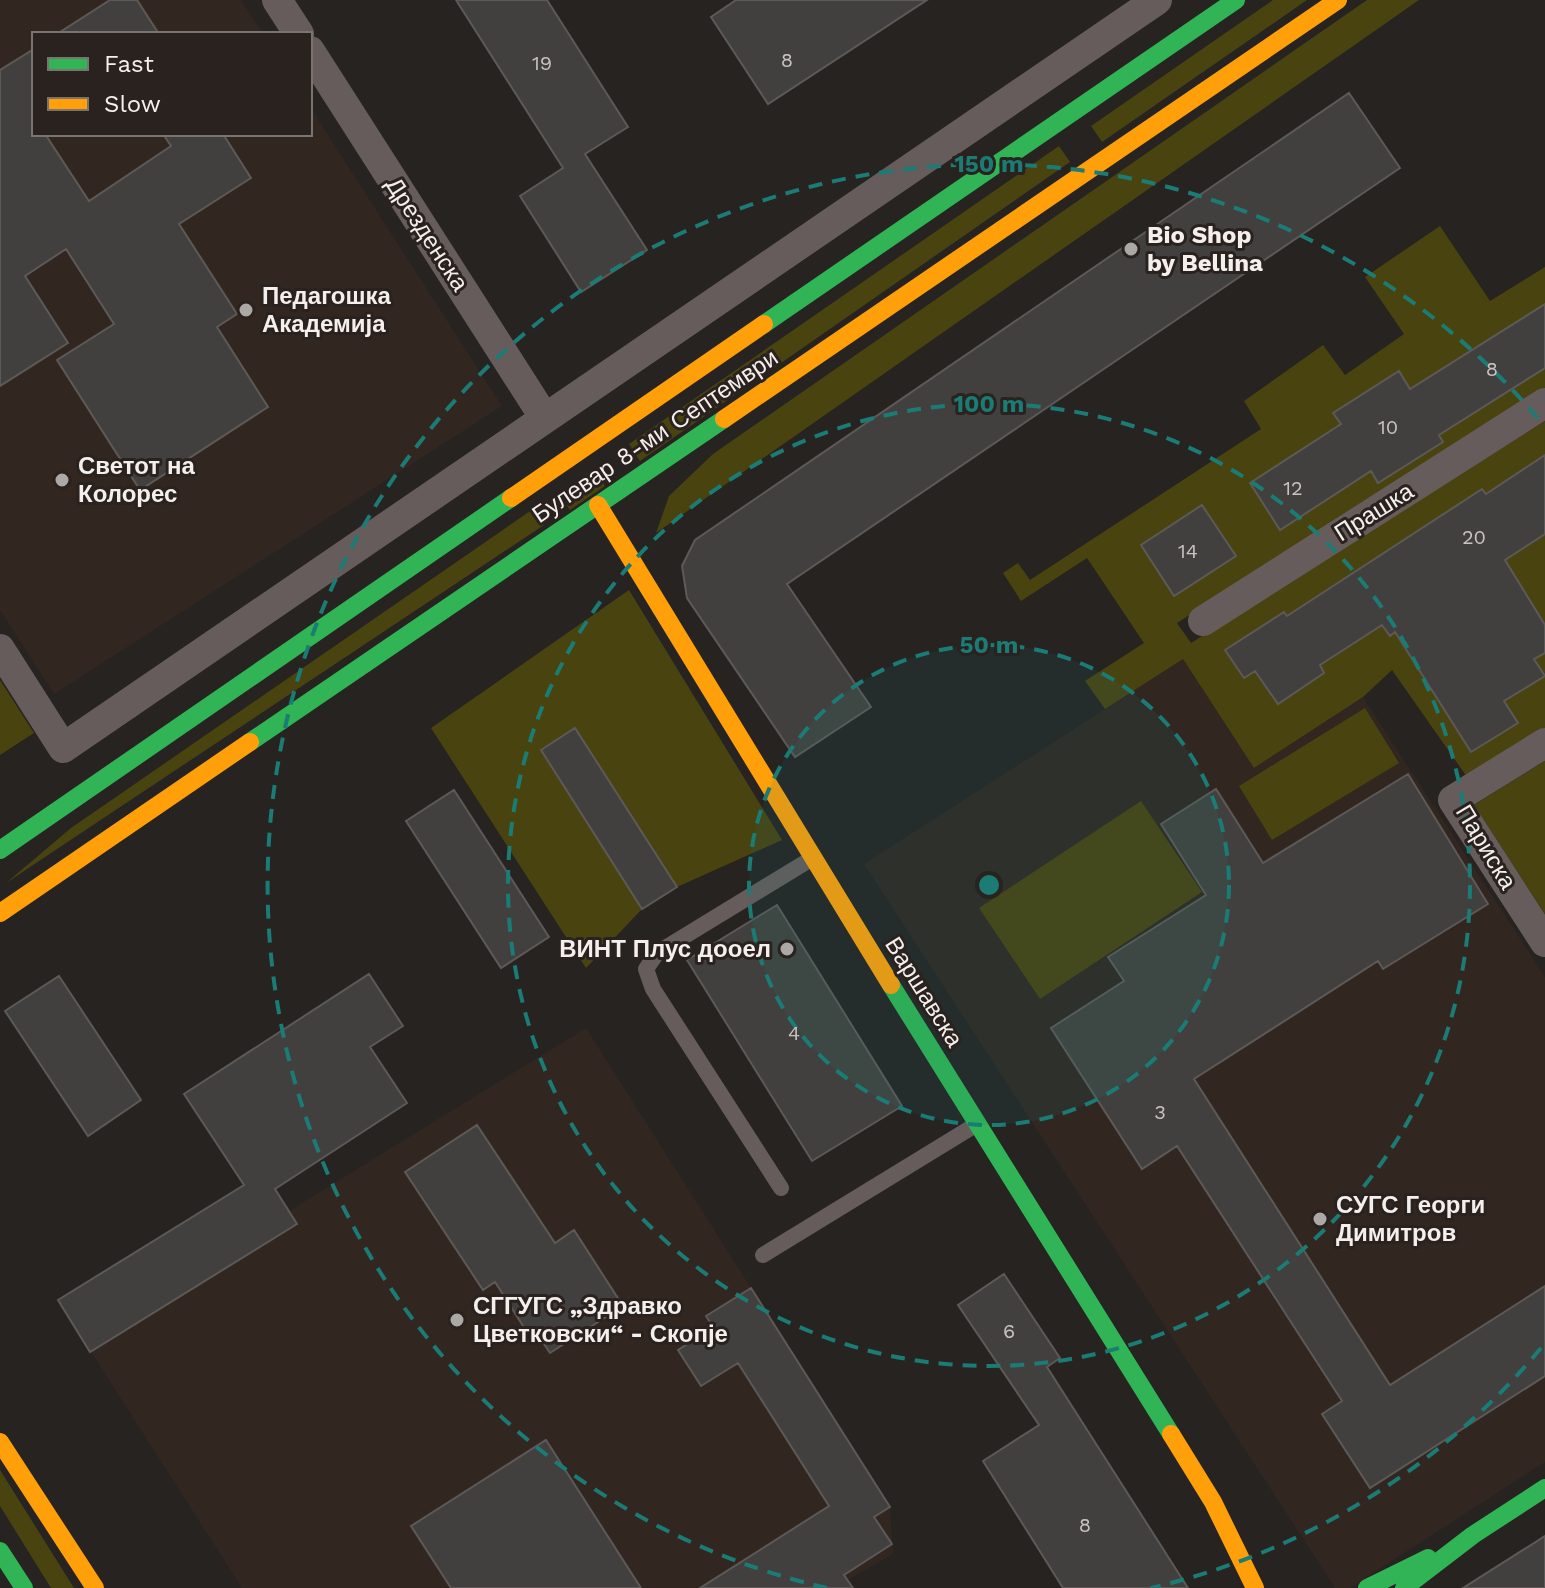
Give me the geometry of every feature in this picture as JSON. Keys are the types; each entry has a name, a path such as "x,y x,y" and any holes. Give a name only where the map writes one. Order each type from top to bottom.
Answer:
{"street":[{"path":"277,0 298,32"},
{"path":"0,649 63,748 1157,0"},
{"name":"Булевар 8-ми Септември","path":"0,850 1236,0"},
{"name":"Булевар 8-ми Септември","path":"0,913 1338,0"},
{"name":"Дрезденска","path":"312,54 544,417"},
{"path":"585,389 639,411"},
{"name":"Прашка","path":"1203,621 1545,403"},
{"name":"Варшавска","path":"598,505 812,859 1213,1502 1255,1588"},
{"path":"311,578 340,617"},
{"name":"Париска","path":"1545,743 1453,800 1545,942"},
{"path":"0,1442 95,1588"},
{"path":"1404,1588 1473,1535 1545,1488"},
{"name":"Варшавска","path":"1213,1502 1261,1556"},
{"path":"1367,1588 1473,1535"},
{"path":"0,1551 24,1588"}],"lane":[{"path":"781,1188 653,989 646,969 657,953 812,859"},
{"path":"763,1255 978,1123"}],"shaded area":[{"name":"Педагошка Академија","path":"0,0 241,0 262,32 32,32 32,136 312,136 312,110 502,406 54,694 0,610"},
{"path":"1273,0 1307,0 1102,142 1091,126"},
{"path":"1367,0 1419,0 656,533 669,496 713,454"},
{"path":"1059,146 1070,162 640,461 629,444"},
{"path":"1440,226 1490,301 1545,267 1545,389 1177,623 1191,643 1545,421 1545,455 1514,475 1545,523 1545,625 1521,587 1410,656 1471,752 1517,723 1504,701 1544,676 1534,659 1545,653 1545,735 1474,787 1392,670 1363,697 1254,768 1183,659 1105,709 1085,681 1144,643 1087,558 1021,601 1003,573 1018,563 1030,580 1261,429 1244,401 1323,345 1345,375 1404,334 1365,277","holes":["1482,489 1508,528 1530,544 1485,573 1418,531","1284,612 1324,673 1278,704 1255,671 1244,678 1225,650"]},
{"path":"594,469 605,486 570,510 559,494"},
{"path":"533,509 544,525 6,883 71,828"},
{"path":"629,590 782,840 677,887 575,728 541,749 642,909 586,968 431,728"},
{"name":"СУГС Георги Димитров","path":"1183,659 1254,768 1363,697 1545,977 1545,1462 1350,1588 1335,1588 864,864"},
{"path":"0,680 34,733 0,755"},
{"path":"1365,708 1399,763 1272,840 1239,786"},
{"path":"1545,761 1545,914 1474,805"},
{"path":"1141,801 1202,892 1040,999 979,908"},
{"name":"СГГУГС „Здравко Цветковски“ - Скопје","path":"586,1028 890,1507 893,1554 848,1580 852,1588 242,1588 91,1352 296,1225 289,1211"},
{"path":"0,1470 74,1588 51,1588 0,1506"}],"building":[{"path":"110,0 137,0 158,32 60,32"},
{"path":"456,0 547,0 628,127 585,154 647,250 581,292 520,196 563,168"},
{"path":"736,0 927,0 768,104 711,17"},
{"path":"32,50 32,136 46,136 89,201 171,146 164,136 224,136 251,178 179,224 237,314 217,327 268,407 140,490 57,360 114,324 66,249 25,276 68,343 0,386 0,70"},
{"path":"1349,93 1400,168 787,584 871,707 795,757 687,598 682,566 695,540"},
{"path":"1545,304 1545,368 1439,435 1443,442 1378,483 1371,471 1280,530 1250,483 1341,424 1333,413 1399,371 1410,389"},
{"path":"1545,455 1545,534 1505,560 1545,625 1545,653 1534,659 1545,676 1504,701 1518,723 1471,752 1395,632 1390,636 1382,625 1320,665 1324,673 1278,704 1255,671 1244,678 1225,650 1284,612 1287,616 1482,489 1486,494"},
{"path":"1202,505 1236,556 1174,596 1141,545"},
{"path":"575,728 677,887 642,909 541,750"},
{"path":"1408,774 1488,904 1383,969 1378,961 1194,1079 1390,1385 1545,1286 1545,1376 1370,1488 1322,1414 1342,1401 1177,1146 1142,1169 1051,1028 1124,981 1108,957 1206,895 1161,824 1216,789 1263,863"},
{"path":"454,790 549,937 501,968 406,821"},
{"path":"777,905 902,1106 812,1161 687,960"},
{"path":"369,974 403,1026 370,1047 407,1103 275,1189 297,1224 90,1352 58,1300 244,1185 184,1094"},
{"path":"59,976 141,1100 88,1136 5,1011"},
{"path":"477,1125 555,1243 574,1230 623,1306 550,1353 533,1328 527,1332 495,1282 483,1290 405,1172"},
{"path":"1004,1274 1060,1358 1047,1367 1188,1588 1063,1588 983,1461 1039,1425 958,1305"},
{"path":"751,1288 890,1507 874,1517 892,1544 844,1575 853,1588 700,1588 829,1506 738,1363 701,1386 678,1350 713,1327 706,1316"},
{"path":"546,1440 641,1588 451,1588 411,1526"},
{"path":"1545,1536 1545,1588 1463,1588"}],"traffic: fast":[{"path":"764,324 1236,0"},
{"path":"250,742 724,419"},
{"path":"0,850 511,498"},
{"path":"891,985 1171,1434"},
{"path":"1404,1588 1473,1535 1545,1488"},
{"path":"0,1551 24,1588"},
{"path":"1367,1588 1428,1558"}],"traffic: slow":[{"path":"724,419 1338,0"},
{"path":"511,498 764,324"},
{"path":"598,505 891,985"},
{"path":"0,913 250,742"},
{"path":"1171,1434 1213,1502 1255,1588"},
{"path":"0,1442 95,1588"}],"place":[{"name":"Bio Shop by Bellina","path":"1131,249"},
{"name":"Педагошка Академија","path":"246,310"},
{"name":"Светот на Колорес","path":"62,480"},
{"name":"ВИНТ Плус дооел","path":"787,949"},
{"name":"СУГС Георги Димитров","path":"1320,1219"},
{"name":"СГГУГС „Здравко Цветковски“ - Скопје","path":"457,1320"}]}
